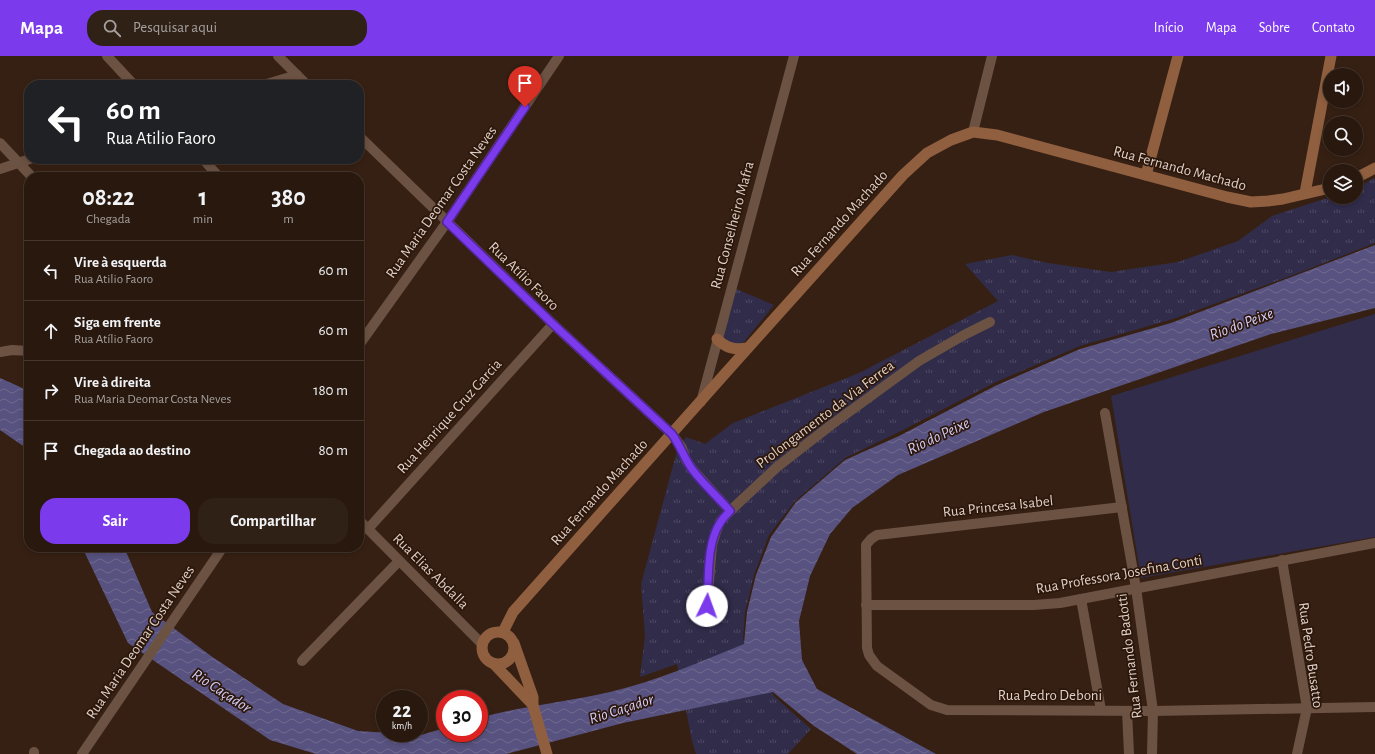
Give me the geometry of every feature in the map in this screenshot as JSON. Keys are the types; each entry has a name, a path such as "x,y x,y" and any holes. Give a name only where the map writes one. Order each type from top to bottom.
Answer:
{"main road":[{"path":"1146,175 1178,56"},
{"path":"1305,194 1331,56"},
{"name":"Rua Fernando Machado","path":"503,632 513,612 903,175 927,153 951,140 973,132 997,135 1227,197 1251,202 1283,199 1323,190"},
{"path":"1363,174 1375,168"},
{"path":"717,339 723,345 730,348 739,350 747,348"},
{"path":"533,706 493,663 485,658 482,644 492,632 503,632 511,638 514,643 533,697 533,706 546,751"},
{"path":"493,663 498,664 508,661 513,653 514,643"}],"street":[{"path":"107,56 129,80"},
{"path":"278,56 302,80"},
{"name":"Rua Maria Deomar Costa Neves","path":"364,329 447,222 559,56"},
{"name":"Rua Conselheiro Mafra","path":"700,402 794,56"},
{"path":"973,132 992,56"},
{"path":"280,80 297,75"},
{"name":"Rua Atílio Faoro","path":"364,141 553,324 672,434 682,448 686,460 693,470 730,511"},
{"path":"0,143 27,172"},
{"path":"0,169 24,161"},
{"path":"207,164 214,172"},
{"name":"Prolongamento da Via Ferrea","path":"707,606 712,544 720,522 730,511 777,467 825,429 919,361 990,322"},
{"name":"Rua Henrique Cruz Garcia","path":"368,529 553,324"},
{"path":"0,352 12,350 24,351"},
{"name":"Rua Fernando Badotti","path":"1105,413 1136,588 1153,711 1152,754"},
{"name":"Rua Princesa Isabel","path":"877,535 1122,508"},
{"name":"Rua Elias Abdalla","path":"364,525 482,644"},
{"name":"Rua Pedro Deboni","path":"877,535 871,538 866,545 866,648 877,666 931,705 947,710 1127,711 1375,707"},
{"name":"Rua Professora Josefina Conti","path":"866,605 1034,605 1060,603 1375,543"},
{"name":"Rua Maria Deomar Costa Neves","path":"82,754 220,552"},
{"name":"Rua Pedro Busatto","path":"1282,560 1306,708 1298,754"},
{"path":"302,662 399,561"},
{"path":"1081,599 1101,710"},
{"path":"1127,711 1129,754"}],"green space":[{"path":"1375,178 1375,243 1173,319 1080,346 996,382 845,458 795,501 769,535 754,575 745,613 743,639 774,696 811,729 788,754 696,754 692,741 677,664 640,677 645,636 641,584 677,451 686,437 705,444 733,423 859,373 998,301 965,264 1012,255 1048,263 1111,272 1178,262 1238,241 1272,216 1323,199 1323,204 1363,204 1363,184"},
{"path":"736,289 774,305 744,342 734,347 724,342 723,334"},
{"path":"1375,314 1375,537 1141,578 1111,396"}],"water":[{"path":"1375,245 1375,308 1271,334 1044,412 898,475 852,508 830,534 810,576 799,621 802,660 817,689 936,754 857,754 814,726 773,692 623,723 506,754 316,754 270,740 128,643 84,552 126,552 152,612 211,656 283,704 358,731 376,732 376,742 428,742 428,733 436,731 436,742 488,742 488,716 627,688 678,671 744,644 747,612 756,575 771,537 796,502 845,460 899,436 995,386 1080,349 1171,323"},
{"path":"0,378 24,389 24,447 0,430"}],"route":[{"path":"525,107 447,222 553,324 672,434 682,448 686,460 693,470 730,511 720,522 712,544 707,606"}],"water label":[{"name":"Rio do Peixe","path":"1241,323"},
{"name":"Rio do Peixe","path":"938,435"},
{"name":"Rio Caçador","path":"222,690"},
{"name":"Rio Caçador","path":"621,708"}]}
